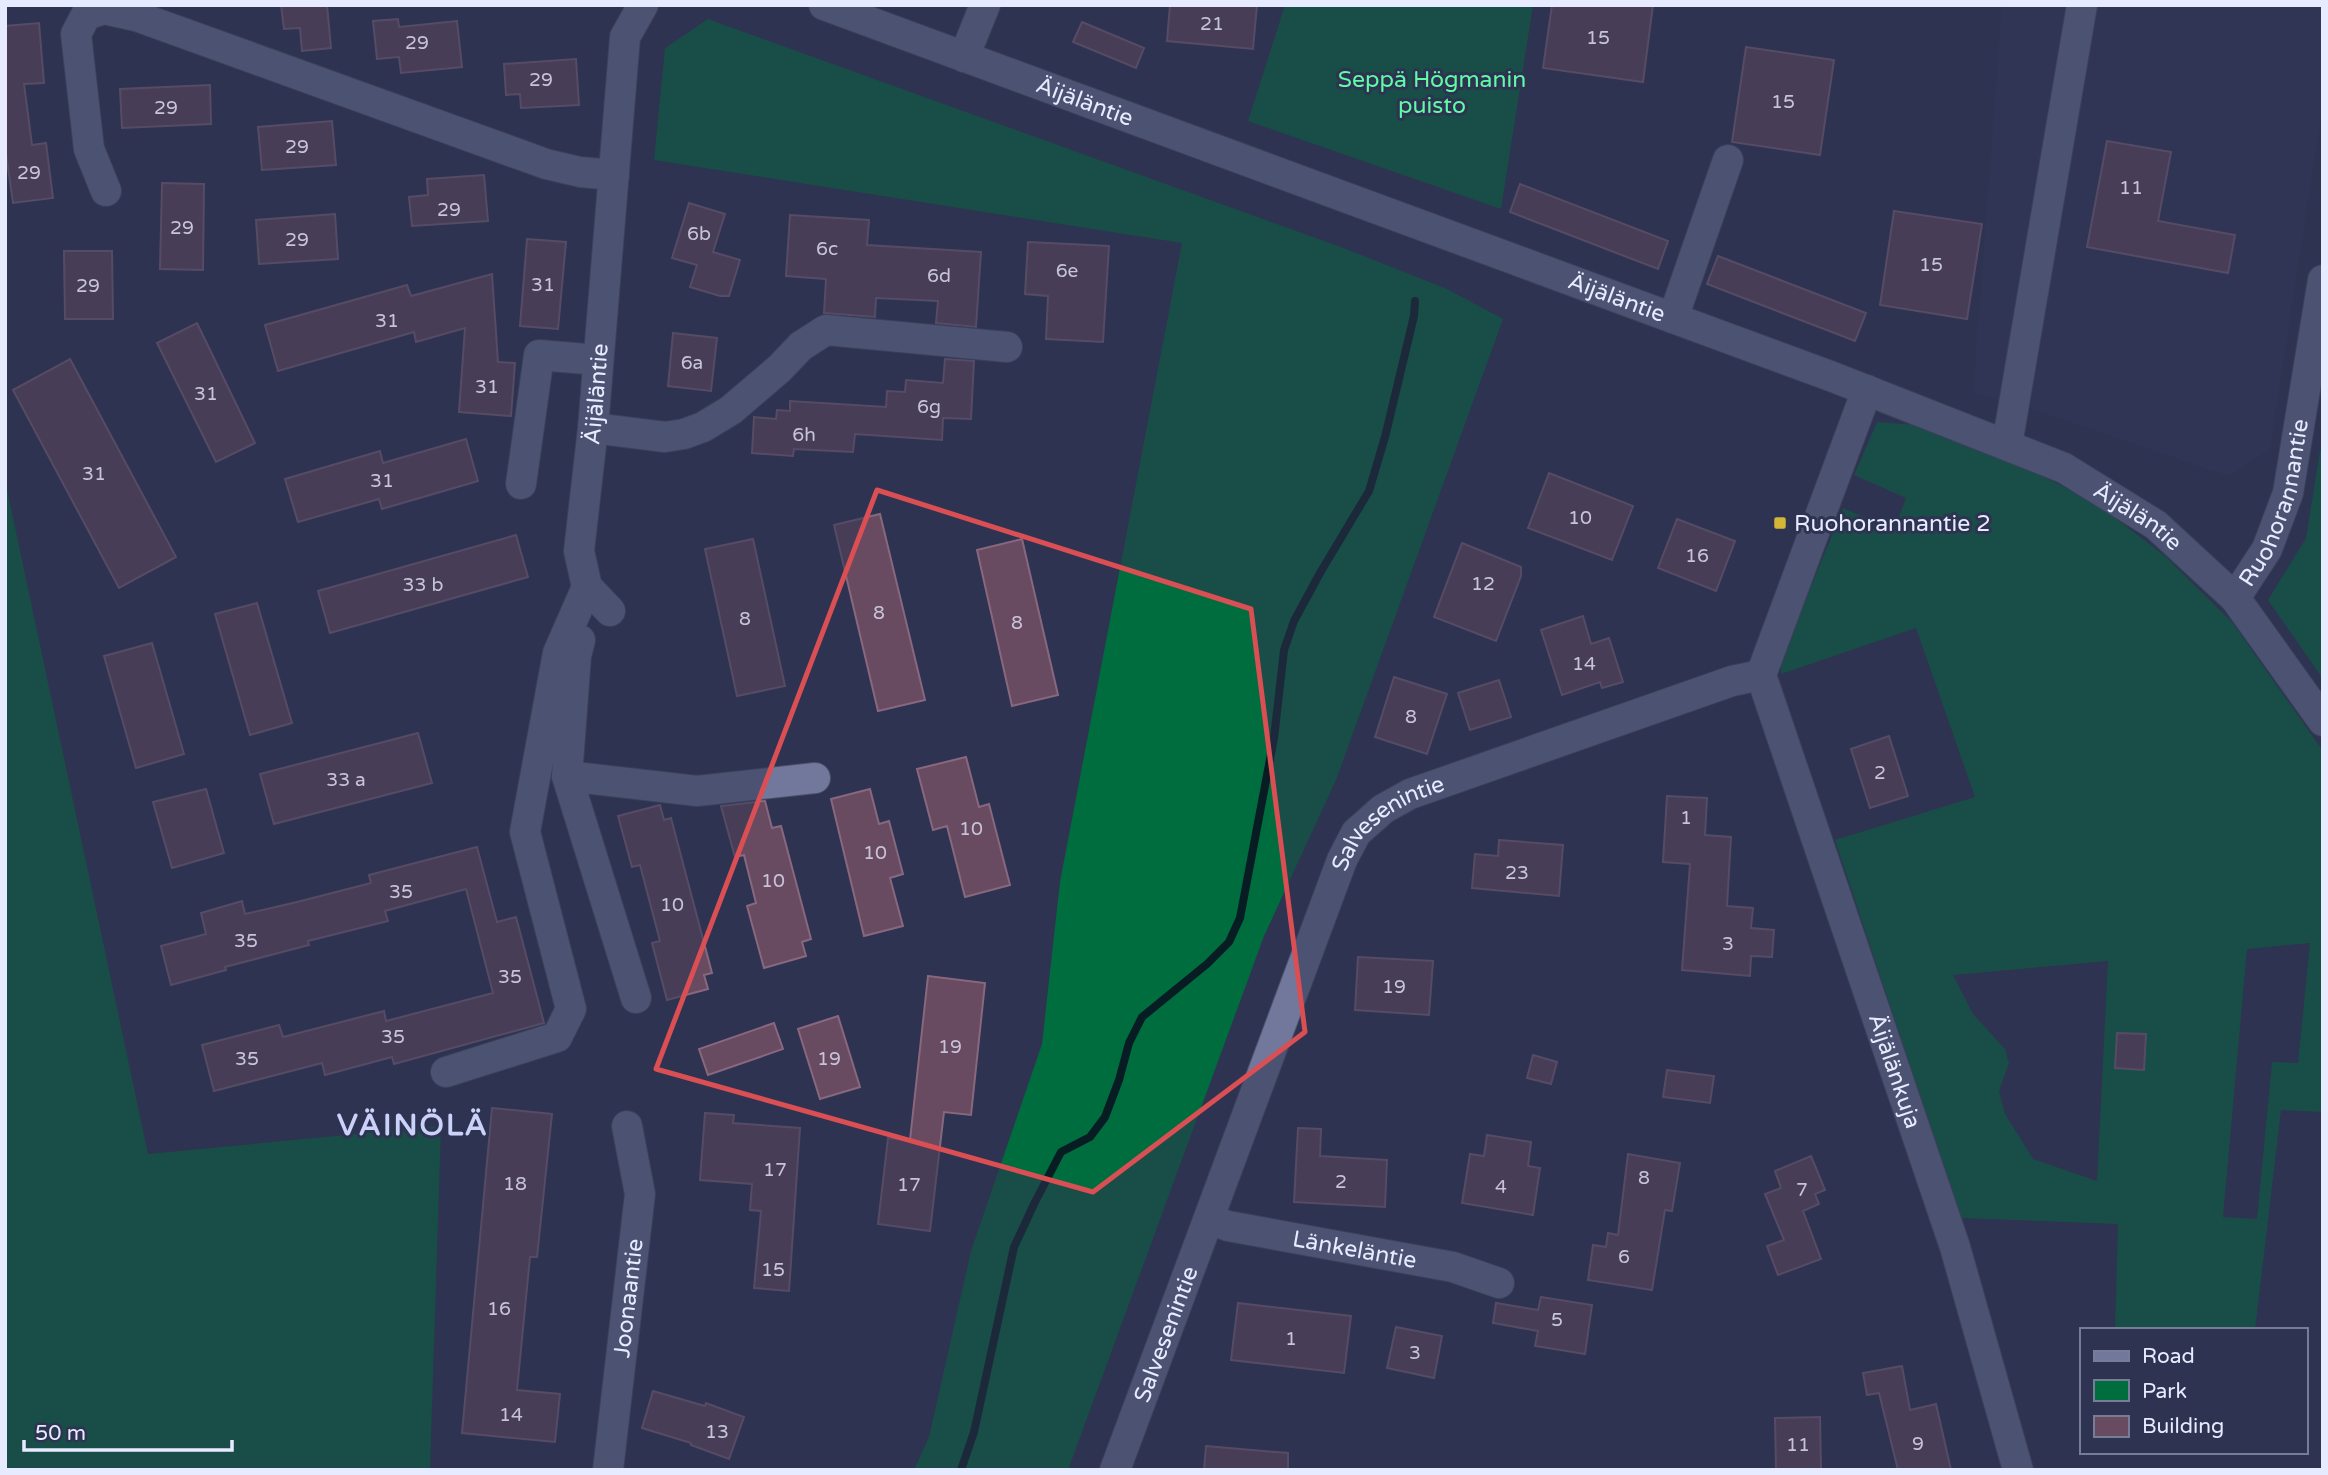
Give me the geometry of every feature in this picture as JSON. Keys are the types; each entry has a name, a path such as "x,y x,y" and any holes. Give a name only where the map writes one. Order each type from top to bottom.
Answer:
{"street":[{"name":"Äijäläntie","path":"596,597 579,551 593,428 625,37 643,5"},
{"name":"Äijäläntie","path":"824,5 1867,390 2064,468 2156,525 2235,598 2323,721"},
{"path":"964,57 985,5"},
{"path":"2007,445 2082,5"},
{"path":"106,191 89,149 76,34 86,15 104,9 136,16 546,164 614,176"},
{"path":"1673,318 1728,160"},
{"name":"Ruohorannantie","path":"2235,598 2267,549 2288,493 2323,280"},
{"path":"593,428 665,437 703,427 731,410 801,346 826,330 1007,347"},
{"path":"521,484 539,355 598,360"},
{"path":"1761,675 1867,390"},
{"path":"596,597 576,656 567,776 636,998"},
{"path":"446,1072 557,1037 571,1009 525,832 558,653 596,597"},
{"name":"Salvesenintie","path":"1115,1470 1337,873 1356,833 1383,809 1410,794 1732,681 1761,675"},
{"name":"Äijälänkuja","path":"1761,675 1955,1247 2018,1470"},
{"path":"567,776 697,791 815,778"},
{"name":"Joonaantie","path":"608,1470 640,1194 627,1126"},
{"name":"Länkeläntie","path":"1209,1219 1228,1226 1453,1267 1499,1283"}],"highlighted area":[{"path":"877,490 1251,609 1305,1032 1093,1192 656,1069"}],"shaded area":[{"path":"2002,5 2323,5 2323,104 2270,448 2228,476 2024,406 1973,393"}],"green space":[{"name":"Seppä Högmanin puisto","path":"1285,5 1533,5 1501,209 1248,121"},
{"path":"708,19 1346,249 1447,289 1503,319 1336,780 1264,936 1068,1470 914,1470 929,1437 971,1251 1042,1044 1060,882 1182,243 654,160 665,48"},
{"path":"1877,422 1915,425 2012,461 2068,489 2114,517 2165,556 2232,622 2323,751 2323,1112 2281,1110 2255,1328 2115,1328 2118,1224 1961,1218 1835,840 1975,797 1916,628 1781,674 1781,660 1843,508 1894,530 1906,498 1854,475","holes":["2310,943 2298,1063 2272,1062 2257,1219 2223,1217 2247,949","2108,961 2097,1181 2033,1159 2005,1114 1999,1091 2009,1063 2005,1049 1973,1014 1953,975"]},
{"path":"2320,451 2323,451 2323,679 2268,600 2306,538"},
{"path":"5,480 148,1154 441,1126 430,1470 5,1470"}],"building":[{"path":"281,5 327,5 331,48 302,51 300,28 284,29"},
{"path":"1170,5 1257,5 1253,49 1167,41"},
{"path":"1552,5 1653,5 1643,82 1543,68"},
{"path":"398,19 399,27 457,21 462,67 401,73 399,57 377,59 373,21"},
{"path":"1082,22 1144,48 1136,68 1073,42"},
{"path":"39,23 44,83 24,84 32,145 46,143 53,198 13,203 5,147 5,26"},
{"path":"1746,47 1834,60 1820,155 1732,142"},
{"path":"576,59 579,105 521,108 520,94 506,95 504,64"},
{"path":"210,85 211,124 122,128 120,89"},
{"path":"332,121 336,165 262,170 258,127"},
{"path":"2107,141 2171,152 2158,221 2235,235 2228,273 2087,247"},
{"path":"484,175 488,221 412,226 409,197 428,195 427,179"},
{"path":"162,183 204,184 203,270 160,269"},
{"path":"1520,184 1668,241 1658,269 1510,212"},
{"path":"689,203 725,214 713,252 740,260 729,296 690,287 697,265 672,258"},
{"path":"1894,211 1982,224 1967,319 1880,305"},
{"path":"335,214 338,259 259,264 256,220"},
{"path":"790,215 869,220 867,245 981,252 976,327 936,323 938,301 876,298 875,317 824,313 826,279 786,276"},
{"path":"527,239 566,242 558,329 520,326"},
{"path":"1028,242 1109,246 1103,342 1046,339 1048,296 1025,294"},
{"path":"64,251 112,251 113,319 65,319"},
{"path":"1718,256 1866,313 1855,341 1707,284"},
{"path":"492,274 498,362 515,363 511,416 459,412 465,328 416,342 414,332 278,371 265,325 407,285 411,296"},
{"path":"197,323 255,443 216,462 157,343"},
{"path":"673,333 717,338 711,391 668,386"},
{"path":"70,359 176,557 119,588 13,390"},
{"path":"945,359 974,361 971,419 943,418 942,440 855,434 853,452 794,449 793,456 752,453 754,417 776,419 777,410 790,411 790,401 886,407 887,391 905,392 906,380 943,383"},
{"path":"466,439 478,481 382,509 379,499 298,522 285,479 380,451 383,463"},
{"path":"1549,473 1633,506 1612,560 1528,528"},
{"path":"880,514 925,700 878,711 834,525"},
{"path":"1677,519 1735,541 1716,591 1658,568"},
{"path":"516,535 528,577 330,633 318,591"},
{"path":"753,539 785,686 737,696 705,549"},
{"path":"1022,539 1058,695 1012,706 977,550"},
{"path":"1462,543 1521,567 1521,576 1496,641 1434,617"},
{"path":"257,603 292,723 250,735 215,614"},
{"path":"1583,616 1591,644 1609,638 1623,682 1602,688 1600,682 1562,695 1541,630"},
{"path":"152,643 184,754 136,768 104,656"},
{"path":"1394,677 1447,694 1427,754 1375,737"},
{"path":"1499,680 1511,717 1470,730 1458,693"},
{"path":"418,733 432,783 274,824 260,774"},
{"path":"1889,736 1908,796 1870,808 1851,749"},
{"path":"966,757 979,807 989,804 1010,885 965,897 947,826 933,830 917,769"},
{"path":"206,789 224,853 172,868 153,802"},
{"path":"870,789 879,824 889,821 903,874 890,878 903,926 864,936 831,799"},
{"path":"1667,796 1707,798 1705,835 1731,837 1727,906 1753,908 1751,928 1774,930 1772,957 1751,956 1750,976 1682,970 1690,864 1663,862"},
{"path":"765,801 772,828 781,826 811,939 802,942 806,956 764,968 747,906 756,903 744,855 735,857 721,806"},
{"path":"660,805 664,820 671,818 712,973 704,975 708,989 667,1000 652,943 660,941 640,865 632,867 618,816"},
{"path":"1499,840 1563,845 1559,896 1472,888 1475,854 1498,856"},
{"path":"477,847 497,922 516,917 544,1023 394,1064 392,1057 325,1075 322,1063 214,1091 202,1045 279,1025 283,1037 384,1011 386,1021 493,993 466,889 385,911 388,921 308,941 309,945 225,967 226,970 171,985 161,946 206,934 201,913 242,901 245,914 297,902 371,883 369,875"},
{"path":"1358,957 1433,961 1429,1015 1355,1010"},
{"path":"928,976 985,983 971,1115 944,1112 930,1231 878,1224 888,1138 910,1140"},
{"path":"838,1016 860,1087 820,1099 798,1029"},
{"path":"774,1023 783,1049 708,1075 699,1049"},
{"path":"2117,1033 2146,1034 2144,1070 2115,1068"},
{"path":"1533,1055 1557,1062 1551,1084 1527,1078"},
{"path":"1667,1070 1714,1076 1710,1103 1663,1097"},
{"path":"492,1108 552,1114 537,1257 530,1257 517,1390 560,1394 555,1442 462,1433"},
{"path":"705,1113 734,1115 733,1123 800,1128 789,1291 754,1288 761,1211 750,1210 752,1184 700,1180"},
{"path":"1298,1128 1321,1129 1320,1156 1387,1160 1385,1207 1294,1202"},
{"path":"1487,1135 1531,1142 1528,1166 1540,1168 1533,1215 1462,1203 1470,1154 1484,1156"},
{"path":"1628,1154 1680,1163 1672,1211 1665,1210 1652,1290 1588,1280 1593,1245 1606,1247 1608,1233 1618,1235"},
{"path":"1811,1156 1825,1190 1815,1194 1819,1204 1803,1211 1821,1259 1778,1275 1767,1246 1784,1240 1765,1194 1781,1188 1775,1171"},
{"path":"1541,1297 1592,1305 1585,1354 1535,1346 1538,1331 1493,1323 1496,1303 1538,1310"},
{"path":"1238,1303 1351,1316 1344,1373 1231,1360"},
{"path":"1396,1327 1442,1336 1434,1378 1387,1368"},
{"path":"1902,1366 1910,1410 1936,1404 1951,1470 1898,1470 1879,1393 1867,1395 1863,1373"},
{"path":"653,1391 705,1406 706,1403 744,1417 729,1459 691,1443 642,1428"},
{"path":"1820,1417 1821,1470 1776,1470 1775,1418"},
{"path":"1206,1446 1288,1453 1288,1470 1204,1470"}],"waterway":[{"path":"961,1470 974,1432 1014,1247 1035,1202 1061,1152 1090,1137 1105,1117 1129,1043 1142,1017 1207,964 1229,942 1240,918 1274,738 1284,650 1294,621 1369,491 1385,437 1414,316 1415,301"}],"place":[{"name":"Ruohorannantie 2","path":"1780,523"}],"district":[{"name":"VÄINÖLÄ","path":"413,1125"}]}
